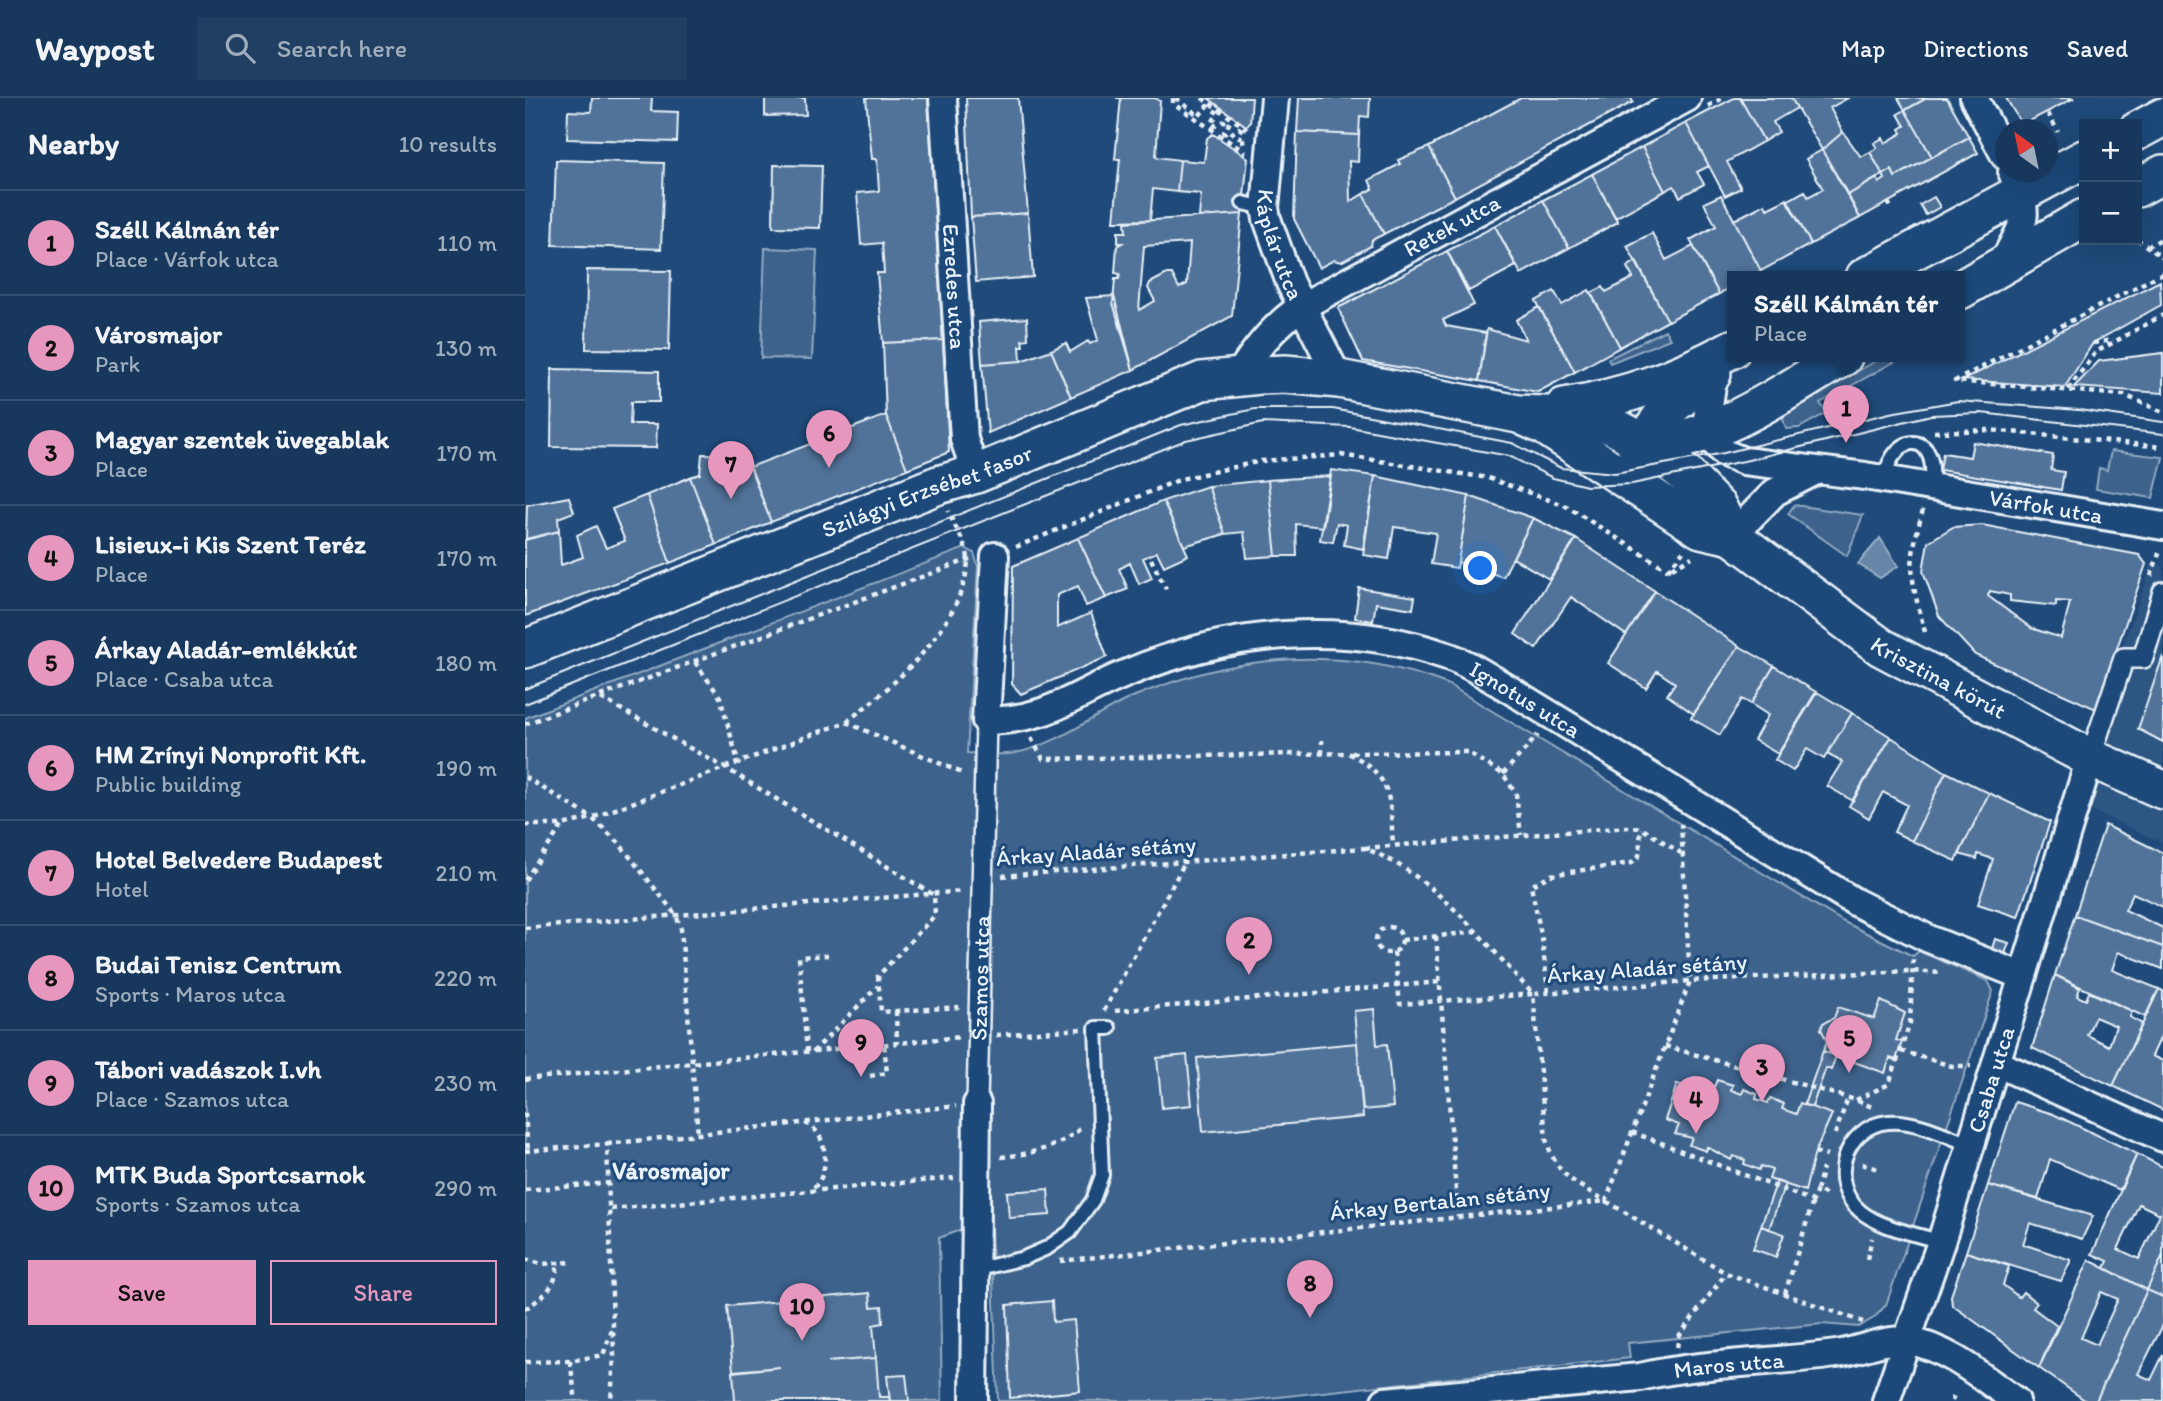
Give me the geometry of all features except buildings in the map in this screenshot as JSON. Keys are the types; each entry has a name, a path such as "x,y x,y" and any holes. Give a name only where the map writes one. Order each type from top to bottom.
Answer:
{"main road":[{"path":"2142,128 2163,117"},
{"path":"2058,168 2079,161"},
{"path":"2142,185 2163,174"},
{"path":"1875,271 2016,182"},
{"path":"1965,287 2079,221"},
{"path":"1531,420 1610,400 1700,391 1759,405 1834,362"},
{"name":"Szilágyi Erzsébet fasor","path":"525,649 938,485 976,474 1202,381 1286,374 1339,379 1531,420"},
{"path":"1669,510 1649,468 1647,444 1679,441 1700,391"},
{"path":"1698,487 1692,460 1700,391"},
{"name":"Krisztina körút","path":"1531,420 1569,416 1609,424 1647,444 1698,487 1718,508 1732,536"},
{"name":"Krisztina körút","path":"1531,420 1701,529 1732,536 1881,647 2090,758 2163,790"}],"street":[{"name":"Ezredes utca","path":"943,98 964,439 976,474"},
{"name":"Káplár utca","path":"1275,98 1254,206 1276,247 1301,307 1339,379"},
{"name":"Retek utca","path":"1237,378 1260,344 1282,320 1301,307 1687,98"},
{"path":"1974,98 1995,137"},
{"path":"2003,265 2025,215 2026,205 2016,182"},
{"name":"Várfok utca","path":"1700,391 1724,453 1744,461 1931,486 2163,526"},
{"path":"1732,536 1775,492 1818,470"},
{"name":"Szamos utca","path":"974,1401 975,1168 986,722 982,558"},
{"path":"2090,758 2124,658 2143,659 2163,592"},
{"name":"Ignotus utca","path":"986,722 1020,720 1042,715 1125,673 1217,644 1309,632 1379,640 1448,656 1499,683 1855,902 1929,939 2022,976"},
{"name":"Csaba utca","path":"1886,1401 1971,1145 1983,1065 2022,976 2090,758"},
{"path":"1983,1065 2163,1138"},
{"path":"1907,1340 1938,1350 2016,1401"},
{"name":"Maros utca","path":"1385,1401 1640,1377 1674,1369 1838,1354 1907,1340"}],"lane":[{"path":"1884,479 1892,453 1907,443 1916,444 1924,447 1933,463 1931,486"},
{"path":"975,1270 1024,1258 1047,1248 1070,1232 1082,1217 1102,1175 1099,1112 1103,1028"},
{"path":"1941,1242 1872,1219 1848,1196 1842,1175 1846,1153 1867,1129 1899,1122 1971,1145"}],"path":[{"path":"1248,155 1173,103 1175,98 1199,116 1207,106 1218,113 1211,124 1214,126 1227,120 1230,122 1224,132 1228,136 1239,128 1243,131 1238,142 1249,140"},
{"path":"1202,98 1250,131"},
{"path":"2048,113 2051,119"},
{"path":"2147,247 2163,238"},
{"path":"2142,243 2163,258"},
{"path":"2163,273 2074,322 1955,381 2124,395 2163,412"},
{"path":"2067,390 2096,352 2163,315"},
{"path":"2093,344 2116,339"},
{"path":"1923,432 1990,430 2163,447"},
{"path":"525,724 982,558 1181,479 1261,461 1341,456 1488,478 1566,506 1668,570"},
{"path":"1925,632 1912,582 1912,549 1931,486"},
{"path":"525,825 562,825 592,818 739,765 846,722 880,696 916,661 956,606 982,558"},
{"path":"1151,559 1166,589"},
{"path":"695,662 720,696 739,765"},
{"path":"601,697 727,769 934,895"},
{"path":"1503,774 1554,718"},
{"path":"1020,720 1043,759 1467,752 1503,774 1515,794 1521,835"},
{"path":"846,722 983,782"},
{"path":"1322,740 1322,754"},
{"path":"1348,753 1377,771 1386,786 1393,845"},
{"path":"525,778 592,818 618,842 676,915 681,929 690,1064 698,1135"},
{"path":"1607,1200 1690,981 1679,795"},
{"path":"525,880 562,825"},
{"path":"1364,848 1641,828 1682,853"},
{"path":"1548,992 1542,939 1531,886 1550,875 1632,863 1639,856 1641,828"},
{"name":"Árkay Aladár sétány","path":"982,877 1364,848 1387,857 1432,887 1533,993 1690,981 1910,971 1914,988 1910,1023 1901,1051"},
{"path":"525,1079 979,1036 1103,1028 1104,1012 1186,861"},
{"path":"525,928 958,893 982,877"},
{"path":"934,895 935,915 878,975 881,1012 962,1007"},
{"path":"1394,952 1380,949 1376,934 1389,926 1399,930 1402,940"},
{"path":"1475,932 1402,940 1394,952 1399,1004 1533,993 1546,1139 1550,1154 1565,1177 1726,1272 1868,1324"},
{"path":"1436,936 1458,1217"},
{"path":"810,1052 799,957 828,955"},
{"path":"1104,1012 1440,982"},
{"path":"810,1052 878,985"},
{"path":"896,1012 897,1044"},
{"path":"870,1076 887,1073 884,1045"},
{"path":"1665,1046 1848,1098"},
{"path":"1856,1100 1888,1084 1901,1051 1952,1066 1983,1065"},
{"path":"525,1113 526,1151 977,1104"},
{"path":"611,1209 806,1192 975,1168 1032,1154 1070,1138 1099,1112"},
{"path":"804,1122 814,1126 823,1140 823,1174 816,1187 806,1192"},
{"path":"1632,1132 1813,1201"},
{"path":"607,1144 614,1326 611,1401"},
{"path":"1815,1152 1827,1156"},
{"path":"525,1190 610,1183"},
{"path":"1785,1294 1817,1189 1872,1219"},
{"name":"Árkay Bertalan sétány","path":"1058,1261 1607,1200"},
{"path":"525,1259 541,1264 573,1262"},
{"path":"525,1309 550,1289 558,1275 557,1263"},
{"path":"1674,1369 1679,1336 1726,1272"},
{"path":"525,1362 570,1361 603,1354 614,1326"},
{"path":"570,1361 576,1401"}],"shaded area":[{"path":"765,248 817,250 812,359 761,358"},
{"path":"1665,330 1670,339 1610,363 1608,359"},
{"path":"1874,362 1894,362 1820,403 1826,413 1799,428 1786,429 1783,419 1788,411"},
{"path":"2111,451 2163,457 2153,498 2096,489 2099,468 2107,470"},
{"path":"1794,505 1863,515 1847,556 1788,514"},
{"path":"1880,538 1898,566 1880,578 1858,564"},
{"name":"Városmajor","path":"965,548 974,553 978,566 967,753 1003,754 1031,749 1062,736 1135,696 1212,670 1291,659 1369,663 1447,684 1844,922 1913,956 1919,951 1988,981 1993,991 1886,1305 1874,1318 1858,1327 1822,1324 1628,1343 1630,1358 1242,1401 998,1401 989,1177 963,1229 939,1238 942,1401 525,1401 525,718"},
{"path":"2153,562 2163,566 2163,843 2067,799"}],"tram line":[{"path":"525,689 1181,425 1255,409 1333,409 1512,443 1561,468 1615,473 1724,453 1890,413 1958,401 2079,410 2163,422"},
{"path":"525,704 1186,440 1263,423 1350,427 1509,456 1553,478 1587,486 1632,484 1744,461 1931,415 1981,413 2163,434"}],"place":[{"name":"Széll Kálmán tér","path":"1846,443"},
{"name":"HM Zrínyi Nonprofit Kft.","path":"829,468"},
{"name":"Hotel Belvedere Budapest","path":"731,499"},
{"name":"Városmajor","path":"1249,975"},
{"name":"Árkay Aladár-emlékkút","path":"1849,1073"},
{"name":"Tábori vadászok I.vh","path":"861,1077"},
{"name":"Magyar szentek üvegablak","path":"1762,1102"},
{"name":"Lisieux-i Kis Szent Teréz","path":"1696,1134"},
{"name":"Budai Tenisz Centrum","path":"1310,1318"},
{"name":"MTK Buda Sportcsarnok","path":"802,1341"}],"district":[{"name":"Városmajor","path":"671,1170"}]}
